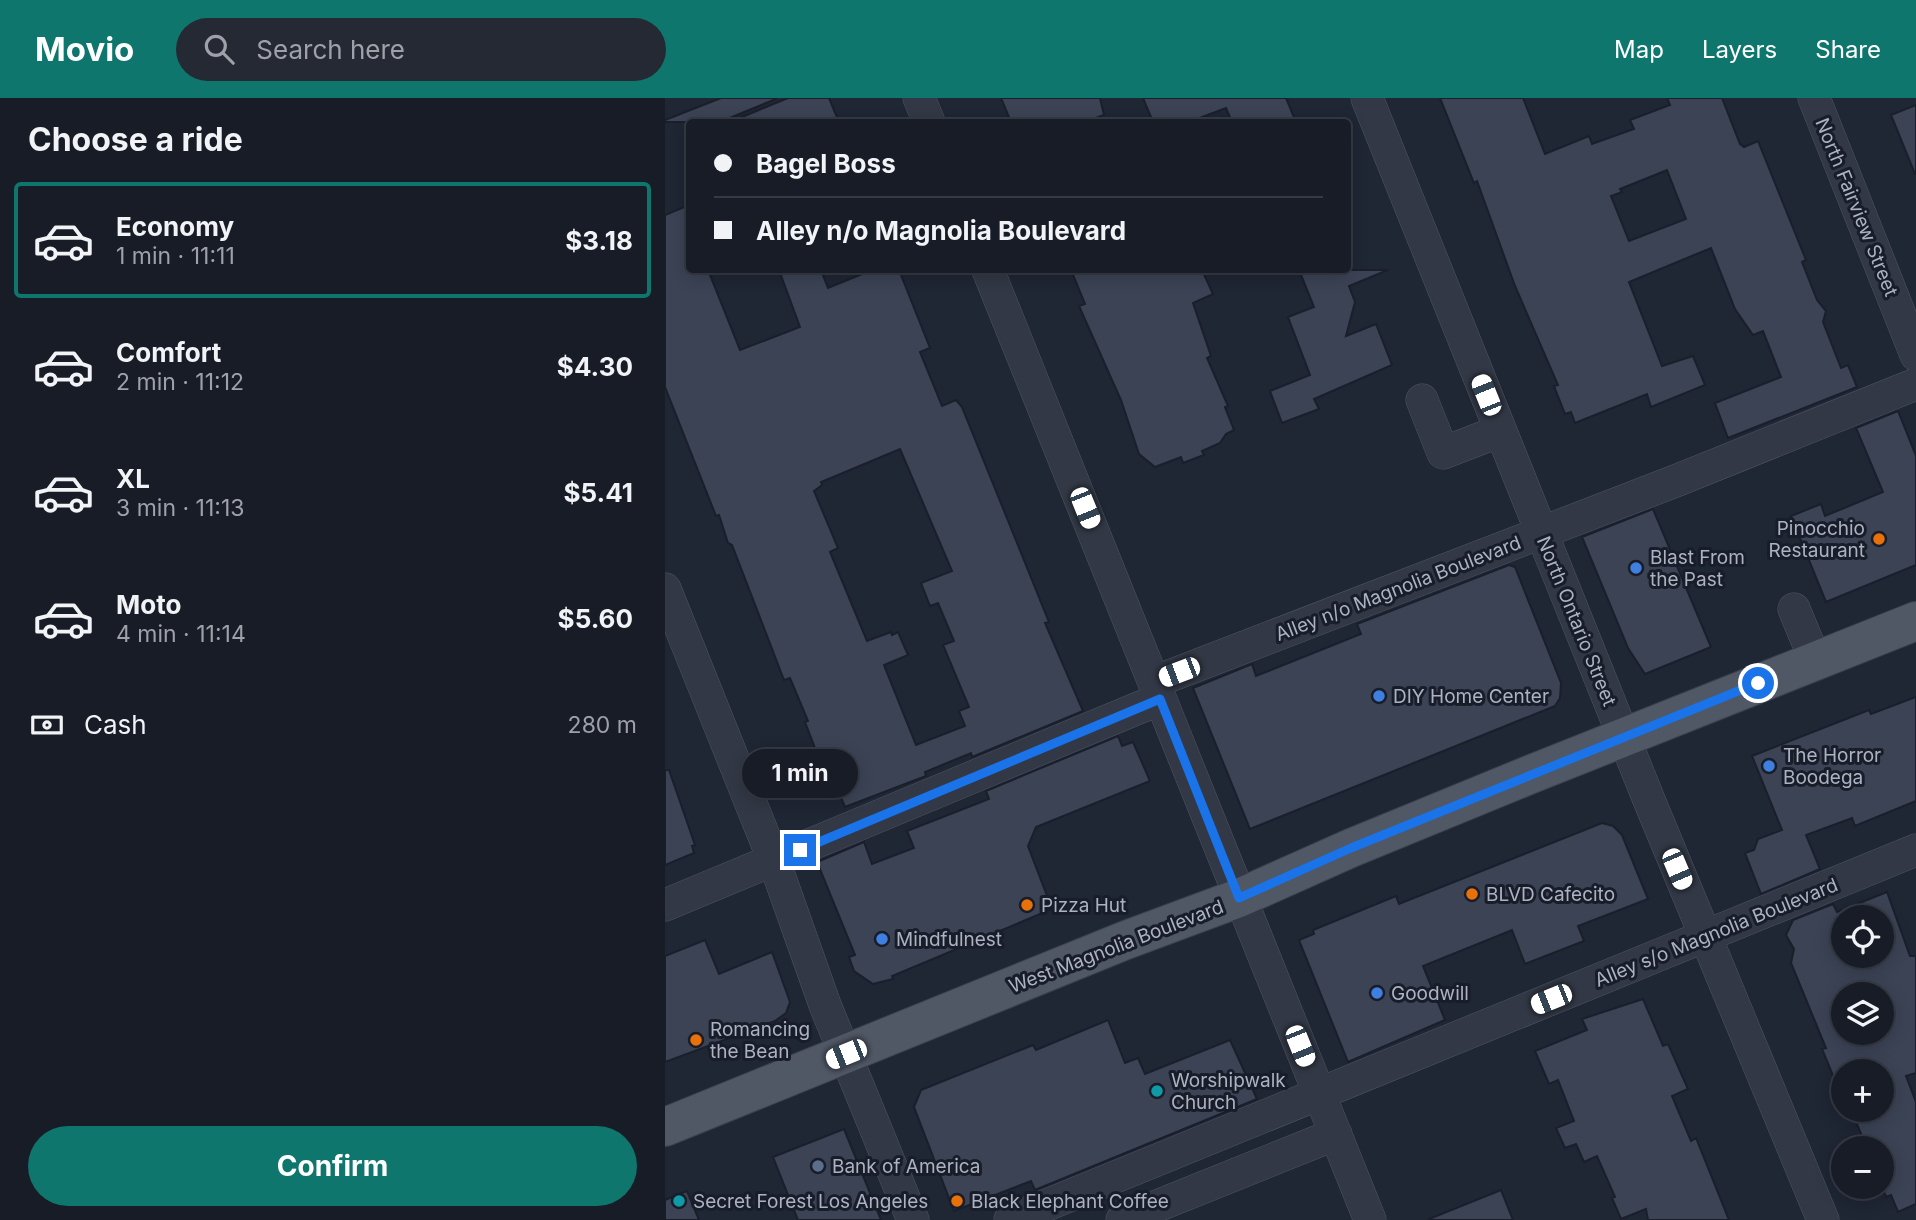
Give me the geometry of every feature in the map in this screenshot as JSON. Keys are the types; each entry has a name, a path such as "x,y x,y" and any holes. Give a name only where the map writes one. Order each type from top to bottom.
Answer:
{"main road":[{"name":"West Magnolia Boulevard","path":"665,1127 1126,940 1239,898 1351,848 1916,621"}],"street":[{"path":"919,98 928,119"},
{"name":"North Ontario Street","path":"1367,98 1624,737 1823,1220"},
{"name":"North Fairview Street","path":"1814,98 1916,355"},
{"path":"989,273 1370,1220"},
{"name":"Alley n/o Magnolia Boulevard","path":"665,905 774,861 1157,691 1542,533 1916,384"},
{"path":"1422,400 1443,453 1500,431"},
{"path":"665,589 913,1220"},
{"path":"1794,609 1815,660"},
{"name":"Alley s/o Magnolia Boulevard","path":"1010,1220 1916,850"},
{"path":"1129,1219 1336,1134"}],"building":[{"path":"721,98 778,98 727,119 686,119 686,122 665,120"},
{"path":"788,98 829,98 838,119 737,119"},
{"path":"1001,98 1100,98 1104,115 1093,119 1010,119"},
{"path":"1143,98 1286,98 1295,119 1231,119 1226,108 1197,119 1152,119"},
{"path":"1440,98 1523,98 1545,154 1589,136 1592,144 1634,129 1630,120 1670,105 1667,98 1722,98 1740,144 1744,147 1758,141 1806,260 1802,262 1817,300 1826,311 1823,322 1841,368 1848,365 1857,387 1728,438 1715,403 1781,377 1763,331 1753,335 1735,309 1711,248 1629,282 1662,366 1693,356 1705,385 1651,407 1647,394 1575,423 1571,412 1565,414 1554,386 1558,385 1515,286 1477,181 1474,183","holes":["1667,170 1686,219 1629,241 1611,196 1622,192 1620,189"]},
{"path":"1916,105 1916,174 1915,174 1891,115"},
{"path":"686,206 686,273 709,273 740,350 800,327 780,273 822,273 828,288 865,273 900,273 930,348 920,352 942,406 956,400 962,407 1049,622 1045,623 1083,711 972,757 971,753 925,772 926,776 845,807 840,795 833,798 817,763 820,761 805,722 808,721 790,678 784,680 732,545 728,543 719,515 716,516 665,387 665,215","holes":["900,449 952,571 921,583 930,606 938,603 954,641 943,645 969,707 959,711 965,726 916,745 884,665 908,655 898,632 867,641 830,552 838,548 814,491 822,485 821,482"]},
{"path":"1388,270 1349,286 1355,302 1346,336 1376,324 1392,365 1314,399 1319,409 1282,423 1270,391 1310,375 1288,317 1314,307 1300,273"},
{"path":"1072,273 1203,273 1213,294 1193,303 1211,356 1207,358 1228,406 1225,407 1234,430 1226,434 1220,443 1202,451 1204,455 1183,463 1181,457 1155,467 1139,454 1121,400 1079,306 1085,304"},
{"path":"1898,411 1916,456 1916,565 1826,602 1791,516 1821,504 1825,516 1883,492 1856,428"},
{"name":"Blast From the Past","path":"1653,509 1711,647 1645,674 1628,648 1582,537"},
{"name":"DIY Home Center","path":"1509,565 1515,567 1561,683 1560,698 1555,706 1250,829 1193,688 1252,664 1256,676 1361,634 1357,624"},
{"path":"1916,697 1916,801 1855,826 1852,818 1806,835 1820,869 1761,894 1745,853 1754,850 1758,839 1782,830 1752,756 1869,710 1871,714"},
{"path":"1118,736 1122,746 1133,742 1150,781 1036,827 1028,846 1052,909 892,976 893,979 873,984 854,971 849,957 855,955 817,862 864,842 872,864 914,848 907,831 989,799 986,791"},
{"path":"665,770 669,770 695,845 692,846 694,853 665,865"},
{"path":"1602,823 1613,826 1622,835 1648,899 1578,926 1584,941 1525,964 1512,930 1423,966 1445,1020 1348,1062 1299,940 1314,934 1313,930 1396,896 1399,904"},
{"path":"1887,892 1892,905 1854,905"},
{"path":"1833,904 1831,968 1894,968 1894,911 1910,956 1916,956 1916,1073 1906,1076 1916,1102 1916,1204 1898,1212 1893,1199 1894,1136 1862,1136 1856,1122 1894,1122 1894,1059 1831,1059 1831,1071 1822,1049 1826,1048 1791,963 1794,949 1786,935 1793,920"},
{"path":"705,940 719,974 772,952 790,1002 786,1013 775,1021 665,1062 665,956"},
{"path":"1643,999 1663,1046 1668,1044 1688,1089 1672,1096 1691,1141 1696,1138 1729,1220 1648,1220 1646,1209 1621,1219 1612,1198 1615,1197 1597,1156 1584,1162 1576,1144 1565,1148 1556,1128 1574,1121 1558,1080 1549,1084 1535,1051 1587,1030 1582,1019"},
{"path":"1108,1020 1125,1063 1138,1058 1145,1074 1230,1040 1257,1099 1035,1190 1031,1181 954,1211 914,1107 921,1090 1033,1045 1036,1050"},
{"path":"844,1129 881,1220 798,1220 773,1157"},
{"path":"1501,1190 1513,1220 1429,1219"},
{"path":"687,1191 699,1220 665,1220 665,1200"}],"place":[{"name":"Pinocchio Restaurant","path":"1879,539"},
{"name":"Blast From the Past","path":"1636,568"},
{"name":"DIY Home Center","path":"1379,696"},
{"name":"The Horror Boodega","path":"1769,766"},
{"name":"BLVD Cafecito","path":"1472,894"},
{"name":"Pizza Hut","path":"1027,905"},
{"name":"Mindfulnest","path":"882,939"},
{"name":"Goodwill","path":"1377,993"},
{"name":"Romancing the Bean","path":"696,1040"},
{"name":"Worshipwalk Church","path":"1157,1091"},
{"name":"Bank of America","path":"818,1166"},
{"name":"Secret Forest Los Angeles","path":"679,1201"},
{"name":"Black Elephant Coffee","path":"957,1201"}],"route":[{"path":"800,850 1160,699 1239,898 1351,848 1758,683"}]}
